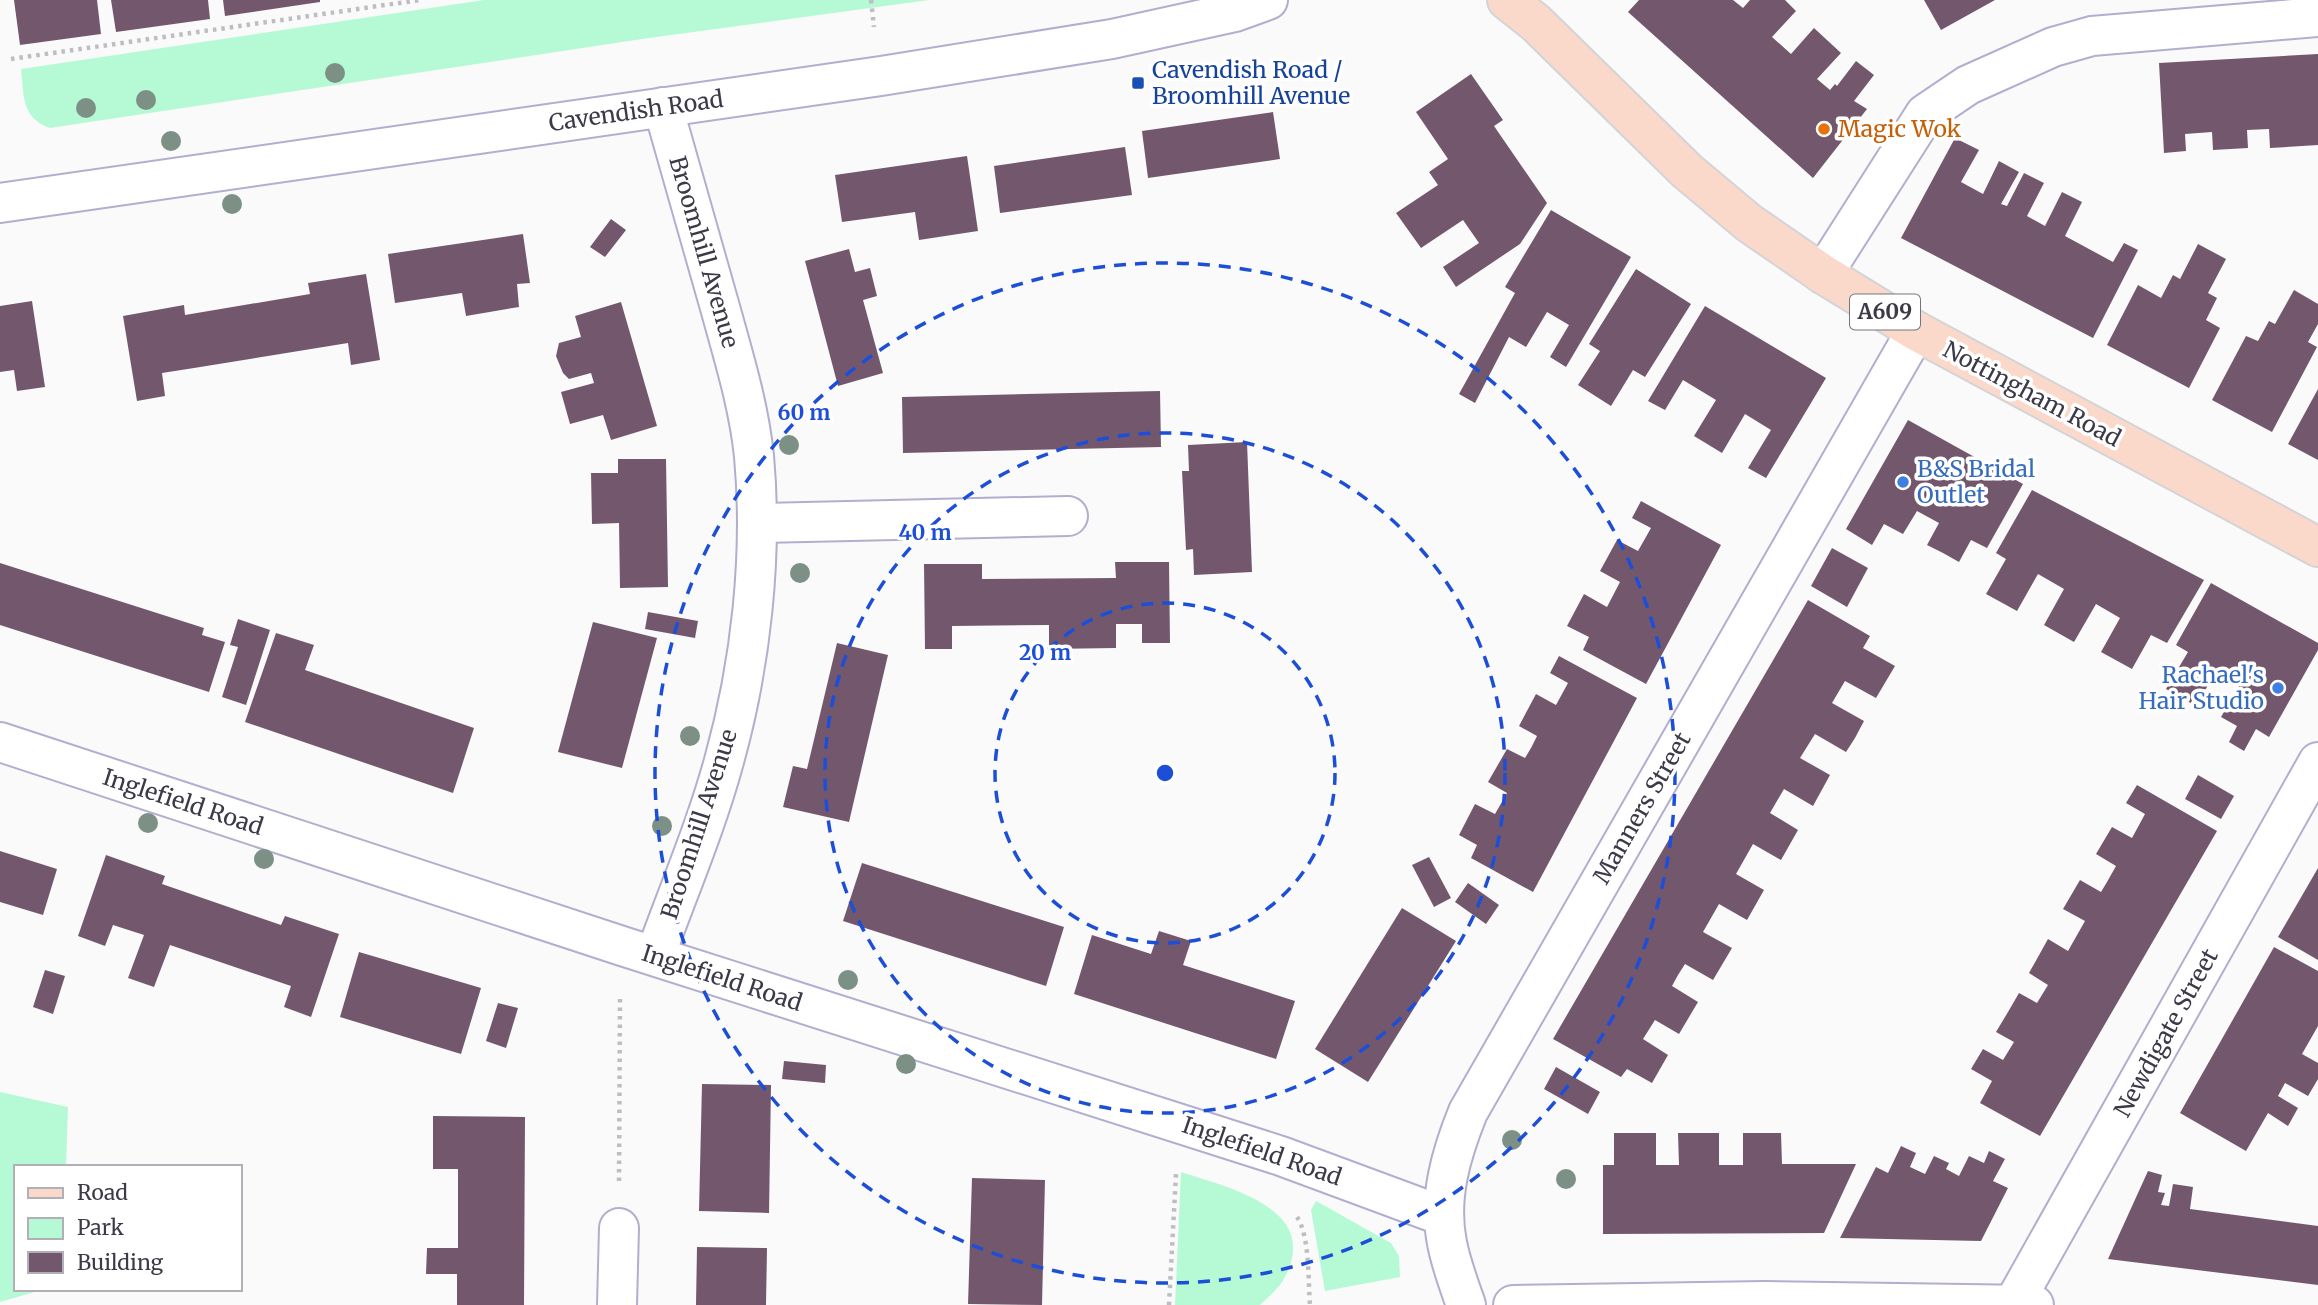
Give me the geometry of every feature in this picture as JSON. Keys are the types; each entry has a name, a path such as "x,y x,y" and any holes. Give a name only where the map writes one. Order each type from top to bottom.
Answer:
{"main road":[{"name":"Nottingham Road","path":"1507,0 1536,23 1687,171 1749,223 1823,274 1916,331 2318,547"}],"street":[{"name":"Cavendish Road","path":"0,203 880,76 1112,39 1235,12 1268,0"},
{"path":"1823,274 1925,114 1968,85 2053,47 2092,36 2318,17"},
{"name":"Broomhill Avenue","path":"655,956 709,807 730,740 752,617 757,523 754,455 745,407 663,107"},
{"name":"Manners Street","path":"1466,1305 1447,1244 1443,1216 1444,1194 1458,1136 1483,1084 1916,331"},
{"path":"757,523 1068,516"},
{"name":"Inglefield Road","path":"0,742 655,956 1281,1156 1443,1216"},
{"name":"Newdigate Street","path":"2024,1304 2318,762"},
{"path":"617,1305 619,1228"},
{"path":"1513,1305 1753,1301 2024,1304"}],"path":[{"path":"11,59 421,0"},
{"path":"871,0 875,30"},
{"path":"619,1228 621,993"},
{"path":"1169,1305 1176,1173"},
{"path":"1294,1213 1300,1222 1304,1240 1310,1305"}],"green space":[{"path":"484,0 929,0 649,38 50,128 41,124 29,112 24,96 21,69"},
{"path":"0,1092 68,1107 66,1165 14,1165 14,1291 38,1291 0,1302"},
{"path":"1181,1172 1246,1195 1282,1219 1292,1236 1292,1257 1282,1282 1260,1305 1175,1305"},
{"path":"1316,1201 1391,1243 1399,1256 1400,1277 1325,1291 1311,1210"}],"building":[{"path":"14,0 97,0 101,34 20,45"},
{"path":"111,0 208,0 210,19 116,32"},
{"path":"223,0 320,0 320,2 225,16"},
{"path":"1639,0 1733,0 1743,8 1750,0 1785,0 1796,11 1772,37 1791,54 1814,28 1841,53 1817,79 1830,90 1835,84 1837,86 1856,61 1874,75 1854,101 1867,109 1813,178 1628,12"},
{"path":"1924,0 1995,0 1941,30"},
{"path":"2318,54 2318,145 2270,148 2269,129 2247,130 2248,148 2213,150 2212,132 2185,134 2186,151 2164,153 2159,63"},
{"path":"1471,74 1503,120 1494,126 1547,203 1520,244 1456,287 1443,267 1479,243 1463,220 1421,248 1396,213 1438,185 1429,172 1448,159 1416,112"},
{"path":"1273,112 1280,159 1148,178 1142,131"},
{"path":"1955,138 1979,150 1961,182 1983,194 1999,161 2019,172 2001,204 2007,206 2024,173 2044,183 2027,216 2045,226 2062,192 2082,202 2065,236 2113,262 2124,243 2138,250 2093,338 1901,238"},
{"path":"1125,147 1132,195 1000,213 994,166"},
{"path":"967,156 978,231 919,240 915,212 842,222 835,175"},
{"path":"1551,210 1631,257 1566,367 1550,357 1569,325 1547,312 1526,347 1509,337 1475,403 1459,394 1515,293 1505,287"},
{"path":"611,219 626,230 605,257 590,247"},
{"path":"523,234 530,283 517,284 519,307 466,316 462,293 395,303 388,254"},
{"path":"2198,244 2226,259 2208,293 2217,298 2206,320 2220,328 2189,388 2107,345 2138,285 2161,298 2173,275 2180,279"},
{"path":"849,249 855,272 870,268 877,296 863,300 883,373 838,386 805,261"},
{"path":"1636,269 1691,304 1645,377 1633,370 1611,406 1578,385 1600,351 1589,344"},
{"path":"366,274 380,360 351,365 348,343 162,373 165,396 137,401 123,316 184,305 185,315 310,294 308,283"},
{"path":"2294,290 2318,304 2318,324 2308,342 2317,347 2272,432 2212,400 2246,336 2258,341 2269,321 2275,324"},
{"path":"32,301 45,387 17,391 14,370 0,372 0,306"},
{"path":"621,302 657,426 611,440 603,415 570,424 561,392 594,383 591,373 569,379 563,373 556,356 559,343 581,337 575,316"},
{"path":"1705,306 1826,378 1766,478 1748,468 1771,430 1745,414 1722,453 1694,436 1716,400 1683,380 1665,410 1648,401"},
{"path":"2318,389 2318,460 2288,444"},
{"path":"1160,391 1161,447 903,453 902,397"},
{"path":"1908,420 2023,484 1987,548 1971,540 1959,562 1927,545 1939,523 1917,511 1903,534 1884,524 1872,545 1846,529"},
{"path":"1247,442 1252,572 1194,575 1193,549 1186,550 1182,471 1189,471 1188,445"},
{"path":"618,459 666,459 668,587 620,588 619,523 592,524 591,473 618,473"},
{"path":"2032,490 2204,580 2167,643 2151,635 2132,669 2101,652 2120,618 2096,604 2074,642 2044,625 2064,589 2038,574 2017,611 1986,594 2006,559 1996,553"},
{"path":"1641,501 1721,545 1646,684 1583,650 1589,637 1567,626 1584,594 1607,607 1620,582 1600,571 1617,540 1638,551 1651,528 1632,518"},
{"path":"1832,548 1868,568 1847,607 1811,586"},
{"path":"1115,562 1169,562 1170,643 1142,643 1142,624 1116,624 1116,648 1049,649 1049,625 952,626 952,649 925,649 924,564 982,564 982,579 1116,578"},
{"path":"0,563 204,628 202,635 225,642 209,692 0,625"},
{"path":"2211,583 2318,643 2318,650 2269,737 2256,729 2244,751 2229,742 2237,726 2221,717 2242,681 2218,668 2196,706 2166,689 2188,652 2176,645"},
{"path":"1808,600 1870,636 1863,648 1895,666 1876,698 1845,681 1832,703 1864,721 1855,738 1846,752 1815,734 1800,758 1830,775 1813,806 1784,789 1770,813 1798,830 1781,860 1753,844 1736,874 1764,890 1747,920 1719,904 1703,932 1732,948 1713,980 1685,964 1678,975 1672,986 1698,1002 1679,1034 1655,1020 1643,1039 1668,1055 1652,1083 1627,1069 1621,1077 1553,1039"},
{"path":"648,612 698,621 695,638 645,629"},
{"path":"238,619 270,630 246,705 222,697 238,647 230,645"},
{"path":"593,622 657,638 622,768 558,752"},
{"path":"276,633 314,645 305,670 474,728 453,793 245,722"},
{"path":"837,643 888,655 849,822 783,807 793,766 807,769"},
{"path":"1559,656 1637,698 1533,892 1471,858 1477,845 1459,835 1475,804 1495,814 1507,793 1488,782 1507,749 1525,758 1531,748 1537,736 1519,726 1536,694 1556,705 1568,683 1550,673"},
{"path":"2198,775 2234,796 2221,819 2185,799"},
{"path":"2137,785 2217,831 2040,1136 1980,1103 1992,1081 1971,1069 1983,1049 2003,1060 2014,1042 1996,1032 2019,993 2037,1003 2048,985 2029,973 2048,939 2068,951 2085,921 2063,909 2080,880 2101,892 2107,882 2116,866 2096,854 2112,827 2132,838 2145,814 2126,803"},
{"path":"0,851 57,869 43,915 0,902"},
{"path":"106,855 165,876 162,884 281,925 285,916 339,934 311,1017 284,1007 291,986 170,945 154,987 128,978 144,935 113,925 105,946 78,936"},
{"path":"1429,857 1451,898 1434,907 1412,865"},
{"path":"862,863 1064,927 1046,986 843,921"},
{"path":"2318,868 2318,960 2278,937"},
{"path":"1468,883 1499,905 1486,924 1455,902"},
{"path":"1402,908 1456,941 1368,1082 1315,1049"},
{"path":"1159,931 1191,941 1183,965 1295,1001 1276,1059 1074,994 1092,935 1151,954"},
{"path":"2274,947 2318,971 2318,1026 2302,1054 2318,1063 2318,1079 2308,1096 2285,1083 2278,1096 2298,1108 2288,1126 2268,1113 2246,1151 2180,1113"},
{"path":"359,952 481,988 461,1054 340,1017"},
{"path":"45,970 65,976 53,1014 33,1007"},
{"path":"498,1003 518,1008 506,1048 486,1041"},
{"path":"784,1061 826,1065 825,1083 782,1079"},
{"path":"1556,1067 1600,1092 1588,1114 1544,1089"},
{"path":"702,1084 771,1085 769,1213 699,1211"},
{"path":"433,1116 525,1117 524,1305 457,1305 457,1274 426,1274 427,1248 458,1248 458,1169 433,1169"},
{"path":"1614,1133 1656,1133 1656,1165 1679,1165 1678,1133 1719,1133 1719,1165 1743,1165 1743,1133 1781,1133 1782,1164 1856,1164 1824,1233 1603,1234 1603,1165 1614,1165"},
{"path":"1901,1146 1916,1153 1910,1167 1925,1174 1934,1156 1949,1163 1946,1169 1959,1176 1969,1156 1984,1163 1989,1151 2005,1159 1993,1181 2008,1188 1981,1241 1840,1238 1876,1167 1888,1173"},
{"path":"2148,1171 2162,1175 2158,1192 2165,1193 2161,1205 2169,1206 2173,1184 2193,1187 2190,1209 2318,1226 2318,1285 2108,1259"},
{"path":"972,1178 1045,1180 1042,1305 968,1304"},
{"path":"697,1247 767,1248 766,1305 696,1305"}],"place":[{"name":"Cavendish Road / Broomhill Avenue","path":"1138,83"},
{"name":"Magic Wok","path":"1824,129"},
{"name":"B&S Bridal Outlet","path":"1903,482"},
{"name":"Rachael's Hair Studio","path":"2278,688"}]}
